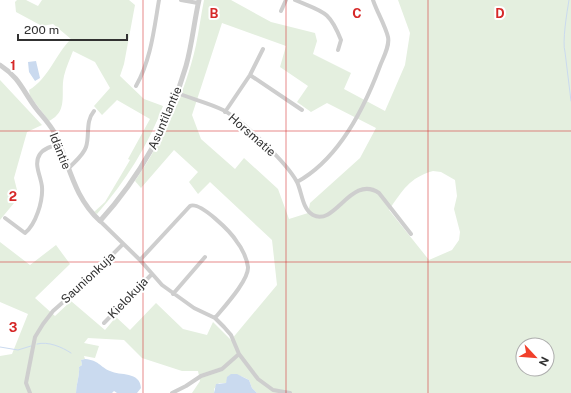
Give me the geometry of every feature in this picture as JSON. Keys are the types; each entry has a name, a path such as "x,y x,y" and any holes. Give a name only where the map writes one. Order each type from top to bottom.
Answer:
{"street":[{"path":"136,86 150,52 160,0"},
{"path":"181,0 198,2"},
{"path":"281,11 286,0"},
{"path":"295,0 327,14 335,23 341,40 338,50"},
{"path":"297,182 325,160 342,140 356,121 374,83 387,49 388,38 372,0"},
{"name":"Asuntilantie","path":"100,221 143,164 157,141 177,93 188,55 198,2"},
{"path":"225,112 250,75 262,49"},
{"name":"Idäntie","path":"0,65 17,79 34,106 54,131 68,169 88,207 100,221"},
{"path":"250,75 302,110"},
{"name":"Horsmatie","path":"177,93 225,112 267,146 297,182 304,202 313,215 322,216 334,211 354,193 365,189 374,189 379,193 411,234"},
{"path":"68,169 87,146 89,119 94,111"},
{"path":"5,218 25,232 29,229 41,199 42,186 36,162 40,154 48,148 59,144"},
{"path":"140,260 190,206 196,205 203,208 237,241 244,253 248,268 245,279 215,318"},
{"path":"100,221 172,294 194,308 215,318 231,335 239,354 265,386 273,390 290,393"},
{"name":"Saunionkuja","path":"30,393 26,383 35,337 52,310 78,289 123,244"},
{"path":"172,294 205,257"},
{"name":"Kielokuja","path":"104,323 152,274"},
{"path":"172,393 201,376 222,369 239,354"}],"green space":[{"path":"17,0 26,0 38,6 42,0 129,0 135,5 124,64 120,76 144,99 163,106 157,121 135,163 97,214 94,212 105,202 130,160 128,159 150,119 117,100 102,115 94,106 110,88 95,62 73,51 64,76 61,107 55,117 49,121 30,96 29,90 47,73 60,52 71,39 53,24 42,26 16,12 15,2"},
{"path":"204,0 231,0 271,22 315,33 317,41 313,54 351,73 344,89 385,111 405,65 410,33 398,0 571,0 571,393 257,393 252,388 249,380 233,375 230,376 226,383 219,383 214,389 214,393 192,393 200,381 198,371 182,371 142,358 124,340 88,338 84,343 99,346 95,358 84,356 85,359 81,360 82,365 79,367 76,393 0,393 0,356 12,354 28,314 0,302 0,242 30,265 56,245 70,264 35,298 55,316 71,301 105,330 116,317 130,330 156,303 183,329 207,335 213,322 231,340 277,285 272,240 210,182 198,194 189,182 198,172 174,150 141,188 135,181 155,149 172,116 186,81 196,45","holes":["222,23 286,46 280,67 308,86 297,102 311,112 327,103 376,128 360,158 310,203 308,213 289,219 278,189 244,158 235,169 201,139 192,115","433,171 441,172 455,180 457,196 454,209 460,232 459,240 452,250 429,260 389,210 398,196 412,181"]},
{"path":"0,80 42,125 27,132 14,178 17,190 14,203 0,220"}],"water":[{"path":"36,61 40,78 35,81 29,72 28,62"},
{"path":"85,359 96,362 110,371 133,376 140,383 141,388 137,393 117,393 114,391 112,393 76,393 79,367 82,365 81,360"},
{"path":"231,374 237,374 249,380 252,388 257,393 214,393 216,384 226,383 227,377"}],"waterway":[{"path":"569,0 564,47 571,101"},
{"path":"37,344 46,343 55,345 71,353"},
{"path":"0,347 18,350 31,346"}]}
